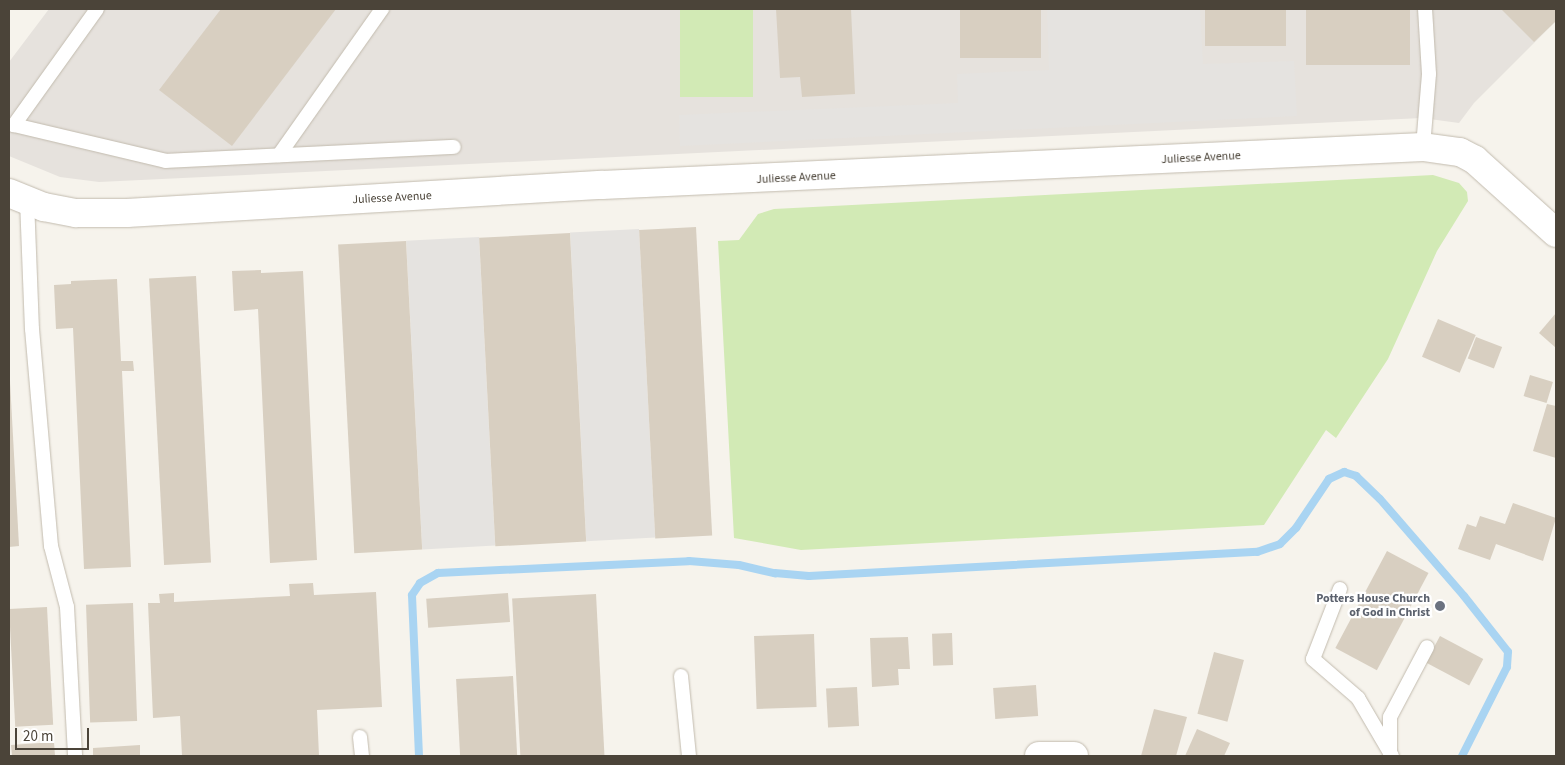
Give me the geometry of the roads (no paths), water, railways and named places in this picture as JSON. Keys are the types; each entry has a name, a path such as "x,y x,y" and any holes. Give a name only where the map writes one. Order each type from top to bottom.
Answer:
{"street":[{"name":"Juliesse Avenue","path":"18,196 76,213 127,213 602,185 1423,147 1460,152 1475,160 1556,234"},
{"path":"1039,756 1074,756"}],"lane":[{"path":"97,9 14,124 166,161 454,147"},
{"path":"279,155 382,9"},
{"path":"1423,147 1429,74 1425,9"},
{"path":"18,196 50,536 67,607 75,756"},
{"path":"1340,589 1313,659 1358,698 1391,755"},
{"path":"1391,755 1390,716 1427,647"},
{"path":"681,676 689,756"},
{"path":"360,737 362,756"}],"waterway":[{"path":"419,756 412,595 420,583 438,573 689,561 739,565 775,573 809,576 1257,552 1280,544 1296,528 1329,479 1344,472 1356,476 1380,499 1464,596 1508,652 1507,667 1462,756"}],"place":[{"name":"Potters House Church of God in Christ","path":"1440,606"}]}
